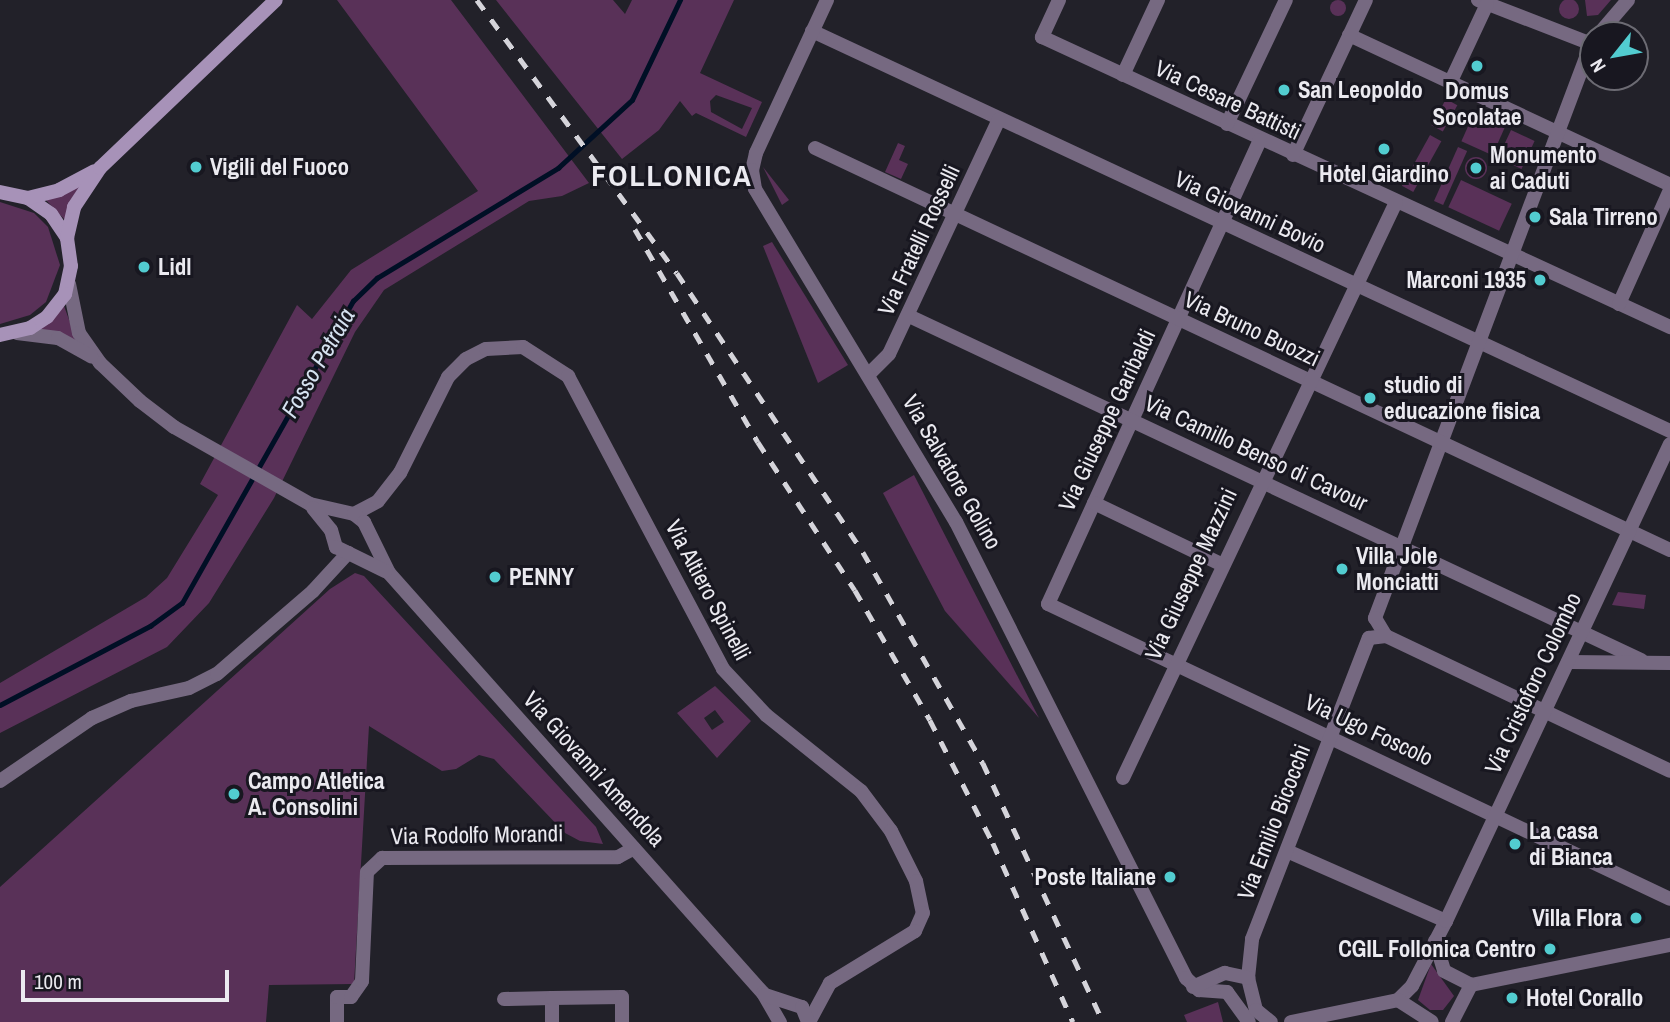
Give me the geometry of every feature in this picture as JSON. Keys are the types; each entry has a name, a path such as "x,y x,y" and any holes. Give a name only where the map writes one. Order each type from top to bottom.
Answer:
{"main road":[{"path":"0,335 17,333 47,317 69,284 67,239 74,207 100,168 276,0"},
{"path":"28,198 59,190 100,168"},
{"path":"0,192 28,198 51,214 67,239"}],"street":[{"name":"Via Salvatore Golino","path":"827,0 755,153 752,178 956,522 1184,972 1197,983"},
{"name":"Via Cesare Battisti","path":"1059,0 1042,37 1511,256 1670,327"},
{"path":"1124,75 1158,0"},
{"path":"1293,155 1366,0"},
{"path":"1610,21 1629,0"},
{"path":"1227,124 1281,2"},
{"path":"1450,83 1482,2 1579,34"},
{"name":"Via Giovanni Bovio","path":"812,31 1478,345 1670,431"},
{"path":"1349,35 1670,187 1619,304"},
{"path":"1579,75 1375,618 1386,636 1544,714 1670,771"},
{"name":"Via Fratelli Rosselli","path":"869,374 887,359 909,316 957,216 999,119"},
{"name":"Via Giuseppe Garibaldi","path":"1048,604 1260,140"},
{"name":"Via Bruno Buozzi","path":"815,148 1670,550"},
{"name":"Via Giuseppe Mazzini","path":"1123,778 1174,662 1395,202"},
{"name":"Via Giovanni Amendola","path":"69,284 75,326 100,363"},
{"name":"Via Camillo Benso di Cavour","path":"909,316 1583,630 1641,660"},
{"name":"Via Giovanni Amendola","path":"17,333 58,338 100,363 153,411 230,460 310,504 364,522 368,537 389,573 765,995 781,1022"},
{"name":"Via Altiero Spinelli","path":"349,515 378,501 400,473 448,377 466,359 486,349 523,347 568,376 723,669 766,715 861,791 891,831 916,881 923,913 915,930 830,983 809,1022"},
{"name":"Via Cristoforo Colombo","path":"1398,1000 1412,986 1446,921 1670,444"},
{"path":"1094,503 1221,564"},
{"name":"Via Giovanni Amendola","path":"310,504 332,535 350,553 389,573"},
{"path":"325,579 332,535 349,515"},
{"path":"0,781 92,718 131,701 189,688 217,674 325,579 368,537"},
{"name":"Via Ugo Foscolo","path":"1048,604 1497,814 1670,899"},
{"name":"Via Emilio Bicocchi","path":"1248,978 1252,939 1368,638 1386,636"},
{"path":"1569,662 1641,660 1670,663"},
{"name":"Via Rodolfo Morandi","path":"337,1022 337,997 351,997 362,981 367,872 382,858 618,857 634,848"},
{"path":"1287,851 1446,921"},
{"path":"1435,941 1444,971 1471,985 1670,944"},
{"path":"1197,983 1234,972 1248,978"},
{"path":"1229,994 1243,988 1248,978"},
{"path":"1248,978 1256,1010 1271,1022"},
{"path":"1197,983 1229,994 1249,1022"},
{"path":"1452,1022 1471,985"},
{"name":"Via Giovanni Amendola","path":"765,995 805,1010 809,1022"},
{"path":"504,999 622,997 622,1022"},
{"path":"552,998 552,1022"},
{"path":"1291,1022 1398,1000 1432,1022"},
{"name":"Via Giovanni Amendola","path":"781,1022 783,1013 793,1006"}],"shaded area":[{"path":"1569,-1 1576,2 1579,9 1576,16 1569,19 1562,16 1559,9 1562,2"},
{"path":"337,0 451,0 589,183 562,196 529,201 384,290 355,332 274,498 209,603 167,647 0,733 0,683 146,597 167,578 218,495 200,484 297,305 312,319 351,270 478,191"},
{"path":"496,0 613,0 625,14 632,0 734,0 700,73 762,102 746,137 696,113 692,116 680,101 659,130 622,159","holes":["716,95 752,108 742,129 711,112 710,101"]},
{"path":"1338,0 1346,8 1338,16 1330,8"},
{"path":"1585,0 1611,0 1598,15 1587,16"},
{"path":"1446,99 1457,105 1443,132 1431,125"},
{"path":"1474,113 1505,127 1492,155 1461,141"},
{"path":"1511,130 1535,141 1521,169 1498,158"},
{"path":"1430,135 1441,141 1413,192 1402,186"},
{"path":"898,143 905,146 899,160 908,164 901,179 885,172"},
{"path":"1458,147 1467,151 1443,205 1434,201"},
{"path":"1476,157 1484,160 1487,168 1484,176 1476,179 1468,176 1465,168 1468,160"},
{"path":"763,167 789,200 782,205"},
{"path":"1461,180 1512,204 1499,231 1448,207"},
{"path":"83,182 69,202 65,220 45,199"},
{"path":"0,202 34,213 48,227 60,265 46,302 30,315 0,324"},
{"path":"772,242 848,365 818,383 763,246"},
{"path":"64,306 74,333 82,343 40,329"},
{"path":"914,475 1039,718 945,611 883,493"},
{"name":"Campo Atletica A. Consolini","path":"355,573 364,576 596,827 603,844 580,841 565,833 494,759 479,755 456,769 442,771 369,726 354,984 269,985 266,1022 0,1022 0,887 330,589"},
{"path":"1618,592 1646,595 1644,609 1612,605"},
{"path":"715,686 751,721 717,758 677,713","holes":["715,710 724,722 712,730 704,718"]},
{"path":"1431,964 1454,996 1443,1010 1430,1010 1418,1000"},
{"path":"1218,1002 1223,1022 1187,1022 1184,1015"}],"waterway":[{"name":"Fosso Petraia","path":"0,705 150,626 182,603 353,301 377,278 558,168 632,100 680,0"}],"railway":[{"path":"477,0 677,273 863,552 983,763 1103,1022"},
{"path":"635,229 758,442 855,590 930,720 993,843 1073,1022"}],"place":[{"name":"Domus Socolatae","path":"1477,66"},
{"name":"San Leopoldo","path":"1284,90"},
{"name":"Hotel Giardino","path":"1384,149"},
{"name":"Vigili del Fuoco","path":"196,167"},
{"name":"Monumento ai Caduti","path":"1476,168"},
{"name":"Sala Tirreno","path":"1535,217"},
{"name":"Lidl","path":"144,267"},
{"name":"Marconi 1935","path":"1540,280"},
{"name":"studio di educazione fisica","path":"1370,398"},
{"name":"Villa Jole Monciatti","path":"1342,569"},
{"name":"PENNY","path":"495,577"},
{"name":"Campo Atletica A. Consolini","path":"234,794"},
{"name":"La casa di Bianca","path":"1515,844"},
{"name":"Poste Italiane","path":"1170,877"},
{"name":"Villa Flora","path":"1636,918"},
{"name":"CGIL Follonica Centro","path":"1550,949"},
{"name":"Hotel Corallo","path":"1512,998"}],"district":[{"name":"FOLLONICA","path":"672,175"}]}
